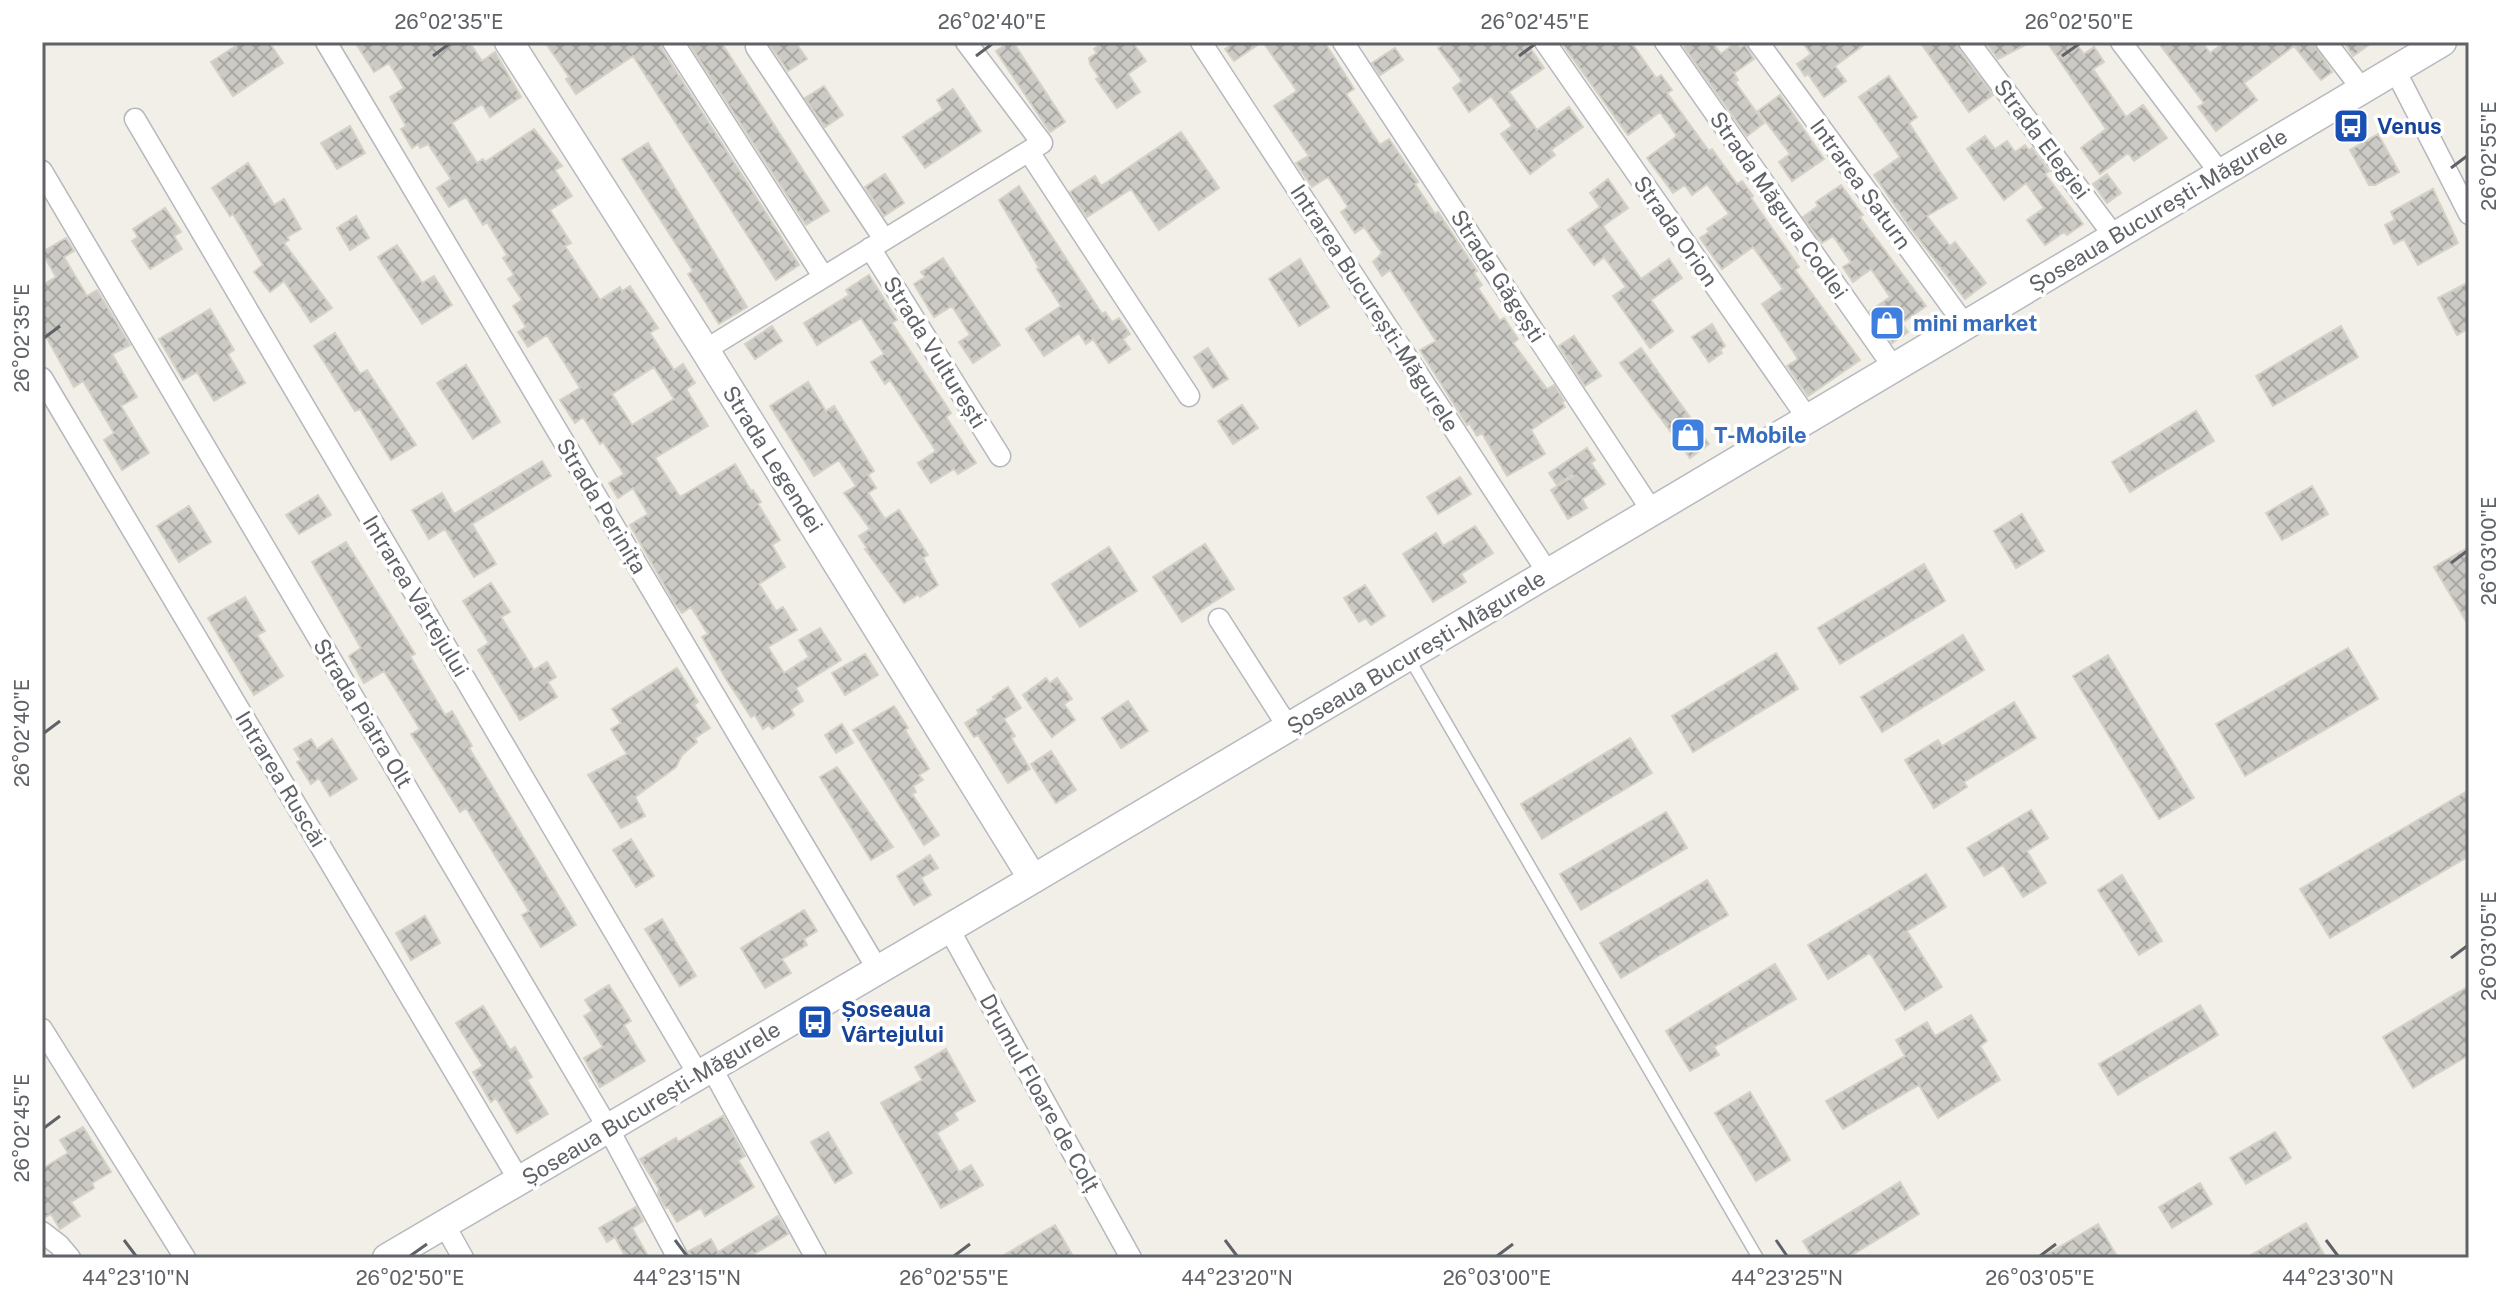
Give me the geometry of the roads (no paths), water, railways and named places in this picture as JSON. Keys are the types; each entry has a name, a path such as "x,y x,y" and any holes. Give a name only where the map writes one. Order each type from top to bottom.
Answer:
{"main road":[{"name":"Strada Legendei","path":"509,42 705,350 1033,879"},
{"name":"Șoseaua București-Măgurele","path":"387,1258 949,929 2442,42"}],"street":[{"name":"Strada Perinița","path":"326,42 878,970"},
{"path":"673,42 823,276"},
{"path":"966,42 996,79 1189,396"},
{"name":"Intrarea București-Măgurele","path":"1201,42 1548,573"},
{"name":"Strada Găgești","path":"1343,42 1652,511"},
{"name":"Strada Orion","path":"1545,42 1808,419"},
{"name":"Strada Măgura Codlei","path":"1665,42 1894,368"},
{"name":"Intrarea Saturn","path":"1758,42 1965,325"},
{"name":"Strada Elegiei","path":"1969,42 2114,236"},
{"path":"2121,42 2220,173"},
{"path":"2326,42 2362,89"},
{"name":"Strada Vulturești","path":"756,47 877,243 1000,456"},
{"path":"2395,70 2469,214"},
{"name":"Intrarea Vârtejului","path":"135,119 816,1258"},
{"path":"705,350 1036,147"},
{"name":"Strada Piatra Olt","path":"42,171 608,1128 678,1258"},
{"name":"Intrarea Ruscăi","path":"42,378 519,1180"},
{"path":"1219,619 1288,727"},
{"name":"Drumul Floare de Colț","path":"949,929 1131,1258"},
{"path":"42,1029 185,1258"},
{"path":"444,1224 463,1258"},
{"path":"42,1232 70,1258"}],"lane":[{"path":"1408,657 1758,1258"}],"place":[{"name":"Venus","path":"2351,126"},
{"name":"mini market","path":"1887,323"},
{"name":"T-Mobile","path":"1688,435"},
{"name":"Șoseaua Vârtejului","path":"815,1022"}]}
